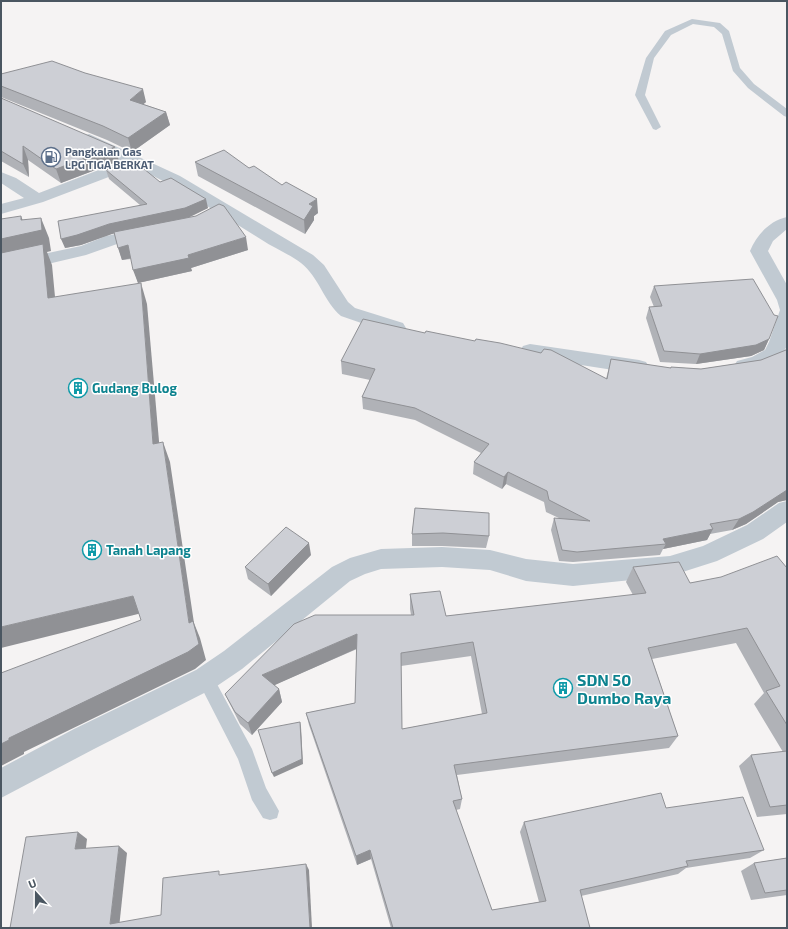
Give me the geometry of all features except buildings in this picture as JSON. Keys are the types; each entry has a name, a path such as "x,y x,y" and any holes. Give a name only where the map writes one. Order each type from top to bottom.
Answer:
{"street":[{"path":"74,132 180,182 270,238 307,259 318,269 341,306 348,312 372,322 411,332"},
{"path":"1,209 37,199 136,161"},
{"path":"1,177 10,181 37,199"},
{"path":"205,217 223,208"},
{"path":"787,222 776,228 763,240 760,251 786,300 787,306"},
{"path":"1,269 86,250 112,240 162,229"},
{"path":"731,368 780,359 778,344 787,314"},
{"path":"513,349 658,370"},
{"path":"1,784 84,739 206,679 233,660 341,574 359,565 381,559 442,557 490,560 526,570 573,575 670,566 709,554 755,532 785,515"}],"lane":[{"path":"656,127 640,95 650,58 668,33 692,21 717,25 726,33 736,70 751,86 787,114"},
{"path":"206,679 246,755 259,793 270,810"}],"place":[{"name":"Pangkalan Gas LPG TIGA BERKAT","path":"51,157"},
{"name":"Gudang Bulog","path":"78,388"},
{"name":"Tanah Lapang","path":"92,550"},
{"name":"SDN 50 Dumbo Raya","path":"563,688"}]}
